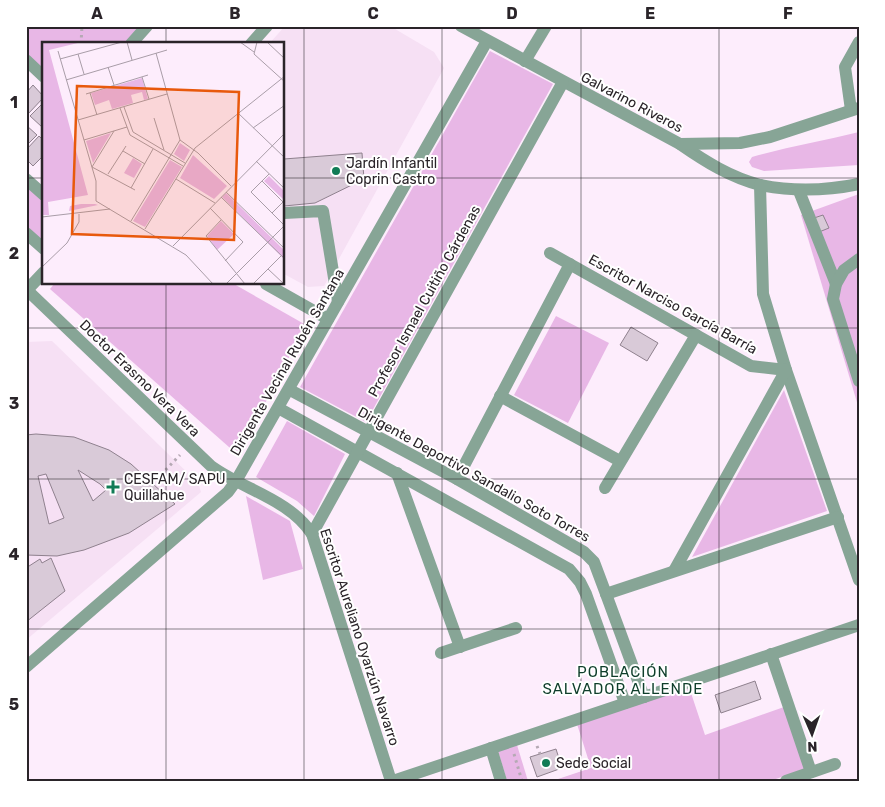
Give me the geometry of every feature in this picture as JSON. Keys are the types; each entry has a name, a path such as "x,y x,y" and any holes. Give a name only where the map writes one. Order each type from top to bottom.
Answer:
{"street":[{"path":"133,42 146,26"},
{"path":"253,42 267,26"},
{"name":"Galvarino Riveros","path":"461,26 680,144 740,143 770,137 855,109"},
{"path":"525,61 546,26"},
{"name":"Dirigente Vecinal Rubén Santana","path":"26,666 228,492 280,408 328,319 487,41"},
{"path":"855,109 845,67 859,42"},
{"path":"26,60 42,75"},
{"name":"Profesor Ismael Cuitiño Cárdenas","path":"312,534 563,82"},
{"path":"680,144 712,166 739,179 760,185 799,191 842,188 859,184"},
{"path":"26,179 42,193"},
{"path":"760,185 762,294 786,370 859,580"},
{"path":"799,191 836,284"},
{"path":"285,213 323,212 338,302"},
{"path":"26,233 42,247"},
{"name":"Escritor Narciso García Barría","path":"550,253 750,366 786,370"},
{"path":"859,259 844,270 836,284 833,299 859,380"},
{"path":"457,479 570,264"},
{"path":"27,290 42,274"},
{"path":"268,285 328,319"},
{"name":"Doctor Erasmo Vera Vera","path":"27,290 189,446 211,466 236,481"},
{"path":"605,488 696,335"},
{"path":"674,571 786,370"},
{"name":"Dirigente Deportivo Sandalio Soto Torres","path":"290,390 457,479 584,552 594,562 644,697"},
{"path":"500,396 620,462"},
{"path":"280,408 569,569 580,582 586,594 625,703"},
{"path":"396,473 460,647"},
{"name":"Escritor Aureliano Oyarzún Navarro","path":"236,481 290,510 303,520 312,534 392,781"},
{"path":"606,594 838,517"},
{"path":"392,781 859,624"},
{"path":"441,653 516,628"},
{"path":"771,654 811,772"},
{"path":"491,748 502,781"},
{"path":"786,781 835,764"}],"path":[{"path":"80,42 82,26"},
{"path":"152,484 189,446"},
{"path":"510,742 522,781"}],"shaded area":[{"path":"26,26 140,26 126,42 42,42 42,68 26,54"},
{"name":"Jardín Infantil Coprin Castro","path":"285,26 390,26 434,52 444,68 324,286 308,287 285,275 285,42 271,42"},
{"path":"490,51 553,84 366,422 300,387"},
{"path":"859,132 859,165 764,171 752,167 749,162 752,157"},
{"path":"26,186 42,200 42,240 26,226"},
{"path":"859,194 859,409 801,215"},
{"path":"53,285 236,285 306,325 238,455 50,289"},
{"path":"556,316 609,343 568,423 514,395"},
{"name":"CESFAM/ SAPU Quillahue","path":"52,341 198,483 201,492 26,640 26,342"},
{"path":"784,390 827,511 692,557"},
{"path":"287,421 345,454 314,516 297,501 256,477"},
{"path":"246,496 290,521 303,569 263,580"},
{"path":"689,687 705,735 784,707 805,769 770,781 552,781 591,768 577,724"},
{"path":"517,745 528,781 507,781 498,751"}],"building":[{"path":"33,85 42,95 42,99 28,114 26,93"},
{"path":"42,104 42,127 30,116"},
{"path":"26,125 37,135 26,146"},
{"path":"39,136 42,139 42,157 33,166 26,159 26,150"},
{"path":"362,153 364,179 315,203 285,206 285,159"},
{"path":"823,215 829,228 819,232 814,218"},
{"path":"631,327 658,343 647,361 620,345"},
{"path":"26,435 74,437 109,450 131,464 175,504 129,533 84,550 57,556 26,555","holes":["78,470 106,490 93,501","46,474 64,518 49,524 38,476"]},
{"path":"51,558 65,591 26,622 26,568 40,559 42,563"},
{"path":"755,681 761,699 721,713 715,695"},
{"name":"Sede Social","path":"556,749 562,768 537,777 530,757"}],"place":[{"name":"Jardín Infantil Coprin Castro","path":"336,171"},
{"name":"CESFAM/ SAPU Quillahue","path":"113,487"},
{"name":"Sede Social","path":"546,763"}],"district":[{"name":"POBLACIÓN SALVADOR ALLENDE","path":"623,680"}]}
